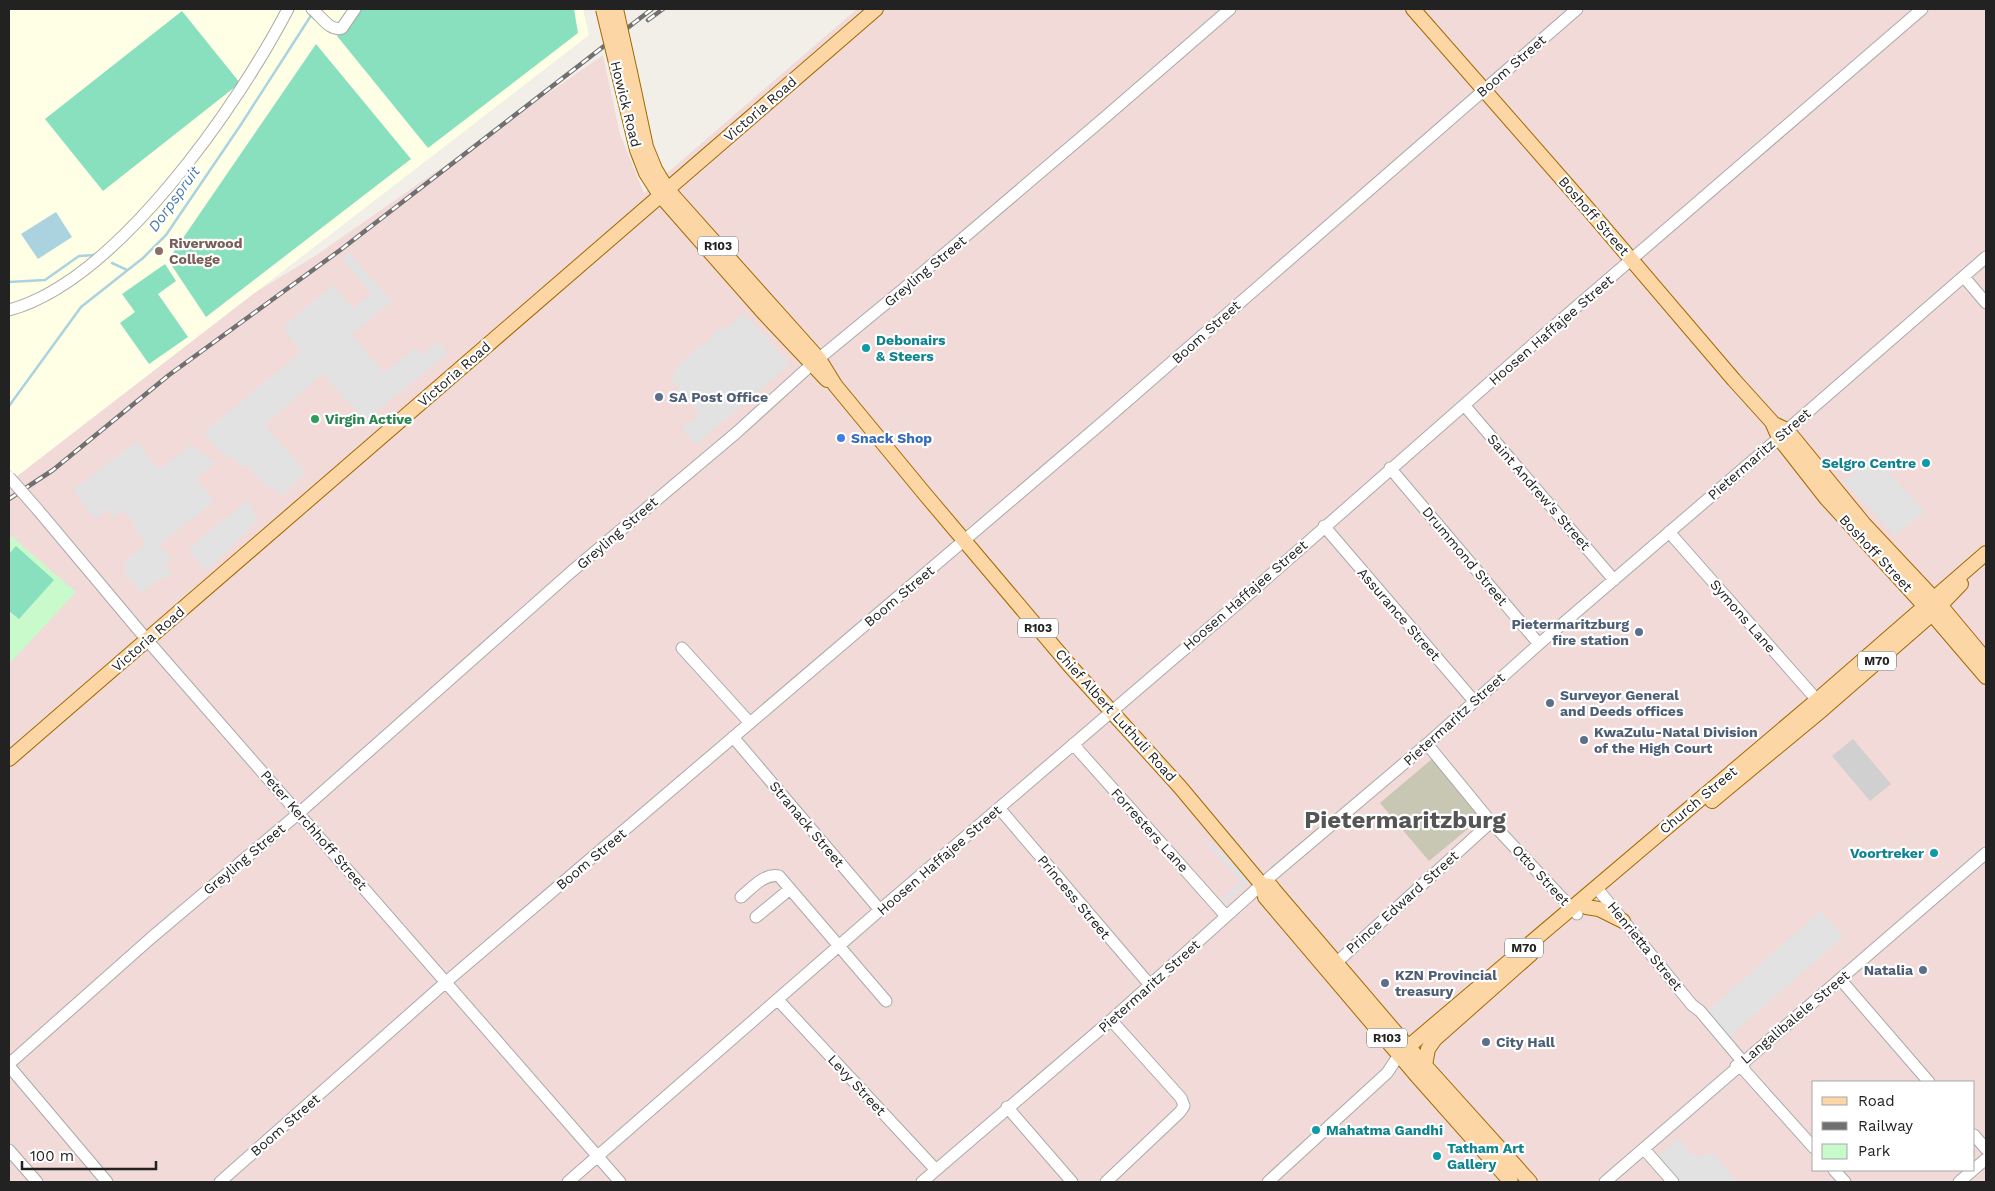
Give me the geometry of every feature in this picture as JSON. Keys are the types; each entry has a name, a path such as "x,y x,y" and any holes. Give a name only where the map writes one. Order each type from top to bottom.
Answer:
{"main road":[{"name":"Howick Road","path":"604,9 624,74"},
{"name":"Howick Road","path":"616,9 624,74 637,150 646,173 664,192"},
{"name":"Victoria Road","path":"9,759 876,9"},
{"name":"Boshoff Street","path":"1412,9 1484,89 1734,380 1783,434 1849,526 1933,606 1986,660"},
{"name":"Chief Albert Luthuli Road","path":"664,192 835,385 964,540 1180,787 1262,884 1265,897 1405,1056 1511,1182"},
{"name":"Church Street","path":"1599,890 1933,606 1986,553"},
{"name":"Church Street","path":"1425,1065 1428,1049 1435,1039 1599,890 1817,700 1986,562"},
{"name":"Boshoff Street","path":"1933,606 1986,677"},
{"name":"Chief Albert Luthuli Road","path":"1262,884 1270,886 1274,890 1336,963 1405,1056 1425,1065 1530,1182"},
{"path":"1578,910 1599,909 1623,920"},
{"name":"Church Street","path":"1405,1056 1578,910"}],"street":[{"path":"9,310 53,291 126,234 187,164 264,54 288,9"},
{"path":"317,12 332,27 339,29 347,22 355,9"},
{"name":"Greyling Street","path":"9,1065 151,938 298,813 571,572 1230,9"},
{"name":"Boom Street","path":"220,1182 446,982 1137,392 1577,9"},
{"name":"Hoosen Haffajee Street","path":"568,1182 1922,9"},
{"name":"Pietermaritz Street","path":"922,1182 1007,1107 1111,1020 1262,884 1427,744 1539,644 1986,257"},
{"path":"1964,277 1986,302"},
{"name":"Saint Andrew's Street","path":"1464,404 1614,580"},
{"name":"Drummond Street","path":"1390,468 1539,644"},
{"name":"Peter Kerchhoff Street","path":"9,477 148,640 620,1182"},
{"name":"Assurance Street","path":"1324,526 1474,701"},
{"name":"Symons Lane","path":"1670,532 1817,700"},
{"path":"682,648 750,723"},
{"name":"Stranack Street","path":"734,737 880,910"},
{"name":"Forresters Lane","path":"1073,744 1226,916"},
{"name":"Otto Street","path":"1427,744 1491,822 1578,910"},
{"name":"Princess Street","path":"999,808 1150,985"},
{"name":"Prince Edward Street","path":"1336,963 1491,822"},
{"name":"Langalibalele Street","path":"1605,1182 1986,853"},
{"path":"741,897 766,876 779,876 886,1001"},
{"path":"756,917 790,889"},
{"name":"Henrietta Street","path":"1599,890 1692,1005 1700,1011 1727,1044 1741,1066"},
{"path":"1840,979 1928,1081"},
{"name":"Levy Street","path":"778,1000 936,1170"},
{"name":"Henrietta Street","path":"1692,1005 1695,1018 1741,1066 1812,1146"},
{"path":"1106,1182 1180,1112 1184,1106 1181,1098 1111,1020"},
{"path":"1727,1044 1741,1050 1759,1048"},
{"name":"Church Street","path":"1268,1182 1405,1056"},
{"path":"9,1065 107,1182"},
{"path":"1007,1107 1072,1182"},
{"path":"1975,1136 1986,1149"},
{"path":"1644,1149 1673,1182"},
{"path":"9,1150 37,1182"},
{"path":"1975,1169 1986,1158"},
{"path":"1835,1171 1845,1182"},
{"path":"1959,1182 1973,1171"}],"shaded area":[{"name":"Riverwood College","path":"9,9 583,9 589,35 16,477 9,468"},
{"path":"857,9 1986,9 1986,1182 9,1182 9,442 315,256 603,55 620,134 644,193"},
{"path":"348,252 392,301 352,335 384,373 415,348 422,355 438,341 447,354 365,421 323,374 265,425 306,473 281,496 275,489 265,485 247,465 242,468 230,455 226,458 203,433 301,352 282,327 333,285 353,309 371,294 342,258"},
{"path":"744,313 790,364 696,445 682,429 700,414 670,379 676,373 674,370 722,327 725,329"},
{"path":"137,441 159,470 191,445 216,463 196,479 214,501 160,545 172,560 165,566 173,575 156,581 142,593 123,571 126,568 122,563 147,544 135,529 135,526 123,510 114,517 108,509 95,519 73,490"},
{"path":"1874,455 1925,512 1895,535 1844,482"},
{"path":"249,499 257,521 206,571 188,549"},
{"path":"1853,739 1891,784 1870,801 1832,756"},
{"path":"1432,759 1481,818 1429,861 1380,803"},
{"path":"1210,841 1249,882 1221,908 1217,904 1241,881 1206,844"},
{"path":"1821,911 1843,937 1729,1037 1706,1012"},
{"path":"1678,1138 1692,1155 1706,1156 1712,1152 1738,1182 1680,1182 1658,1157"}],"green space":[{"path":"353,9 574,9 578,33 428,148 337,36"},
{"path":"182,11 240,83 103,191 45,119"},
{"path":"316,44 411,159 206,317 168,260"},
{"path":"165,264 176,281 158,294 188,337 149,364 120,323 135,312 122,294"},
{"path":"9,534 76,592 9,664"},
{"path":"16,546 54,580 19,619 9,611 9,554"}],"water":[{"path":"56,212 72,237 38,259 21,234"}],"waterway":[{"name":"Dorpspruit","path":"9,406 81,307 143,258 166,235 240,126 312,14"},
{"path":"9,282 45,280 79,256 94,255"},
{"path":"112,263 127,270"}],"railway":[{"path":"9,499 53,470 169,375 343,248 652,9"},
{"path":"648,20 663,9"}],"place":[{"name":"Riverwood College","path":"159,251"},
{"name":"Debonairs & Steers","path":"866,348"},
{"name":"SA Post Office","path":"659,397"},
{"name":"Virgin Active","path":"315,419"},
{"name":"Snack Shop","path":"841,438"},
{"name":"Selgro Centre","path":"1926,463"},
{"name":"Pietermaritzburg fire station","path":"1639,632"},
{"name":"Surveyor General and Deeds offices","path":"1550,703"},
{"name":"KwaZulu-Natal Division of the High Court","path":"1584,740"},
{"name":"Voortreker","path":"1934,853"},
{"name":"Natalia","path":"1923,970"},
{"name":"KZN Provincial treasury","path":"1385,983"},
{"name":"City Hall","path":"1486,1042"},
{"name":"Mahatma Gandhi","path":"1316,1130"},
{"name":"Tatham Art Gallery","path":"1437,1156"}],"district":[{"name":"Pietermaritzburg","path":"1405,820"}]}
